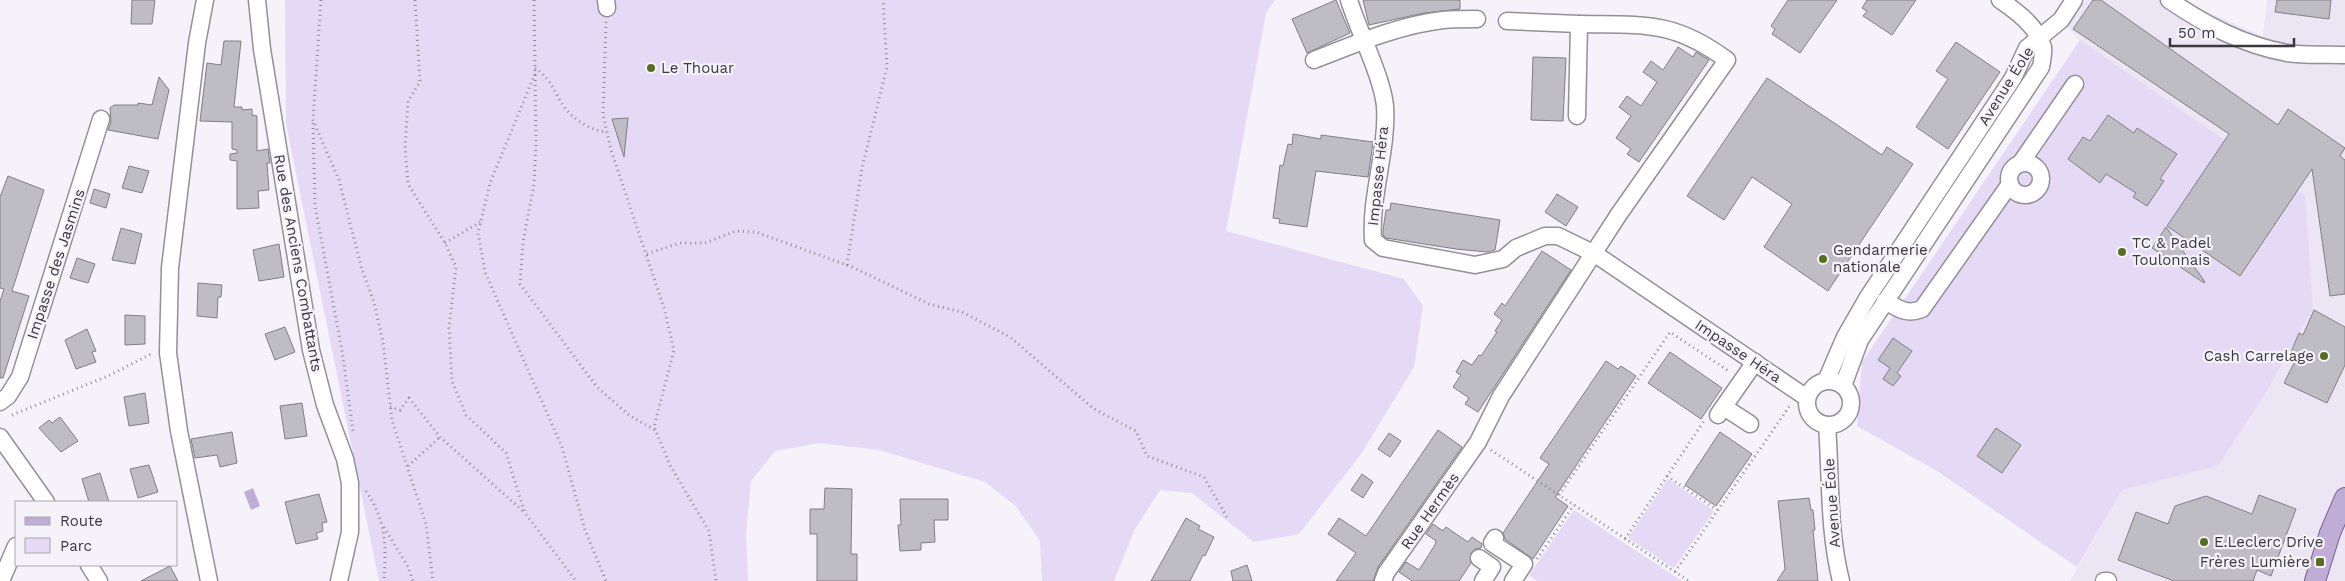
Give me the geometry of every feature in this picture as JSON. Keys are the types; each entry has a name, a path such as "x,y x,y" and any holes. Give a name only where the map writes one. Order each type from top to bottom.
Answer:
{"main road":[{"path":"2315,581 2330,533 2345,498"}],"street":[{"path":"205,0 197,43 170,268 168,354 178,431 209,581"},
{"name":"Rue des Anciens Combattants","path":"257,0 262,49 311,350 325,405 341,450 350,483 350,532 339,581"},
{"name":"Impasse Héra","path":"1349,0 1385,104 1372,223 1372,240 1384,248 1476,265 1503,259 1516,248 1546,236 1558,236 1595,254 1803,395"},
{"path":"2000,0 2020,14 2038,38 2060,20 2074,0"},
{"path":"2169,0 2198,20 2243,42 2288,53 2345,55"},
{"path":"1314,60 1364,41 1442,20 1477,19"},
{"path":"1507,20 1579,24 1655,25 1705,44 1727,60 1619,214 1595,254"},
{"path":"1577,116 1579,24"},
{"name":"Avenue Éole","path":"1826,381 1845,337 1868,297 2013,78 2027,48 2038,38 2043,48 2041,67 1860,340 1843,386"},
{"path":"1886,301 1904,312 1922,309 2010,184 2012,171 2020,164 2075,84"},
{"name":"Impasse des Jasmins","path":"0,402 8,396 20,378 101,119"},
{"path":"2010,184 2014,191 2023,195 2033,194 2040,186 2041,177 2036,167 2031,164 2020,164"},
{"name":"Rue Hermès","path":"1384,581 1386,573 1478,442 1501,396 1595,254"},
{"path":"1750,424 1721,411 1755,362"},
{"path":"1826,381 1833,381 1843,386 1849,394 1850,409 1841,421 1827,425 1820,423 1809,414 1803,395 1813,387 1826,381"},
{"name":"Avenue Éole","path":"1827,425 1829,497 1833,541 1842,581"},
{"path":"0,438 45,501"},
{"path":"1495,538 1492,543 1524,564 1513,581"},
{"path":"1,581 15,547"},
{"path":"1479,558 1492,568 1483,581"},
{"path":"90,566 98,581"}],"path":[{"path":"321,0 312,120 315,206 352,415 353,434 341,450"},
{"path":"415,0 420,82 408,101 405,148 408,184 445,243 456,267 449,327 452,381 466,415 506,453 525,513"},
{"path":"534,0 536,143 534,184 523,242 520,284 596,386 630,416 655,430"},
{"path":"847,266 862,168 887,67 883,0"},
{"path":"606,4 603,114 611,150 647,254 664,308 674,350 655,430 671,467 709,531 716,581"},
{"path":"535,68 546,74 565,109 594,131 607,132"},
{"path":"535,74 490,183 478,233 485,272 562,447 586,530 606,581"},
{"path":"312,120 339,180 362,270 374,302 383,342 390,407 426,524 433,581"},
{"path":"445,243 481,222"},
{"path":"647,254 680,243 705,243 736,231 756,232 847,266 929,304 962,312 1010,337 1094,409 1136,431 1147,456 1204,477 1228,519"},
{"path":"1559,495 1670,332 1734,375"},
{"path":"6,418 108,376 155,352 170,370"},
{"path":"1675,572 1717,510 1803,395"},
{"path":"390,407 400,410 409,398 440,437 525,513 576,581"},
{"path":"1625,539 1698,429"},
{"path":"408,466 440,437"},
{"path":"1478,442 1688,581"},
{"path":"1667,476 1717,510"},
{"path":"364,488 408,567 413,581"},
{"path":"1536,560 1574,505"},
{"path":"383,525 386,539 384,581"}],"shaded area":[{"path":"2086,0 2179,0 2263,36 2267,0 2345,0 2345,581 2070,581 2122,490 2218,466 2267,391 2313,309 2068,27"},
{"path":"253,488 260,506 251,510 244,492"}],"green space":[{"path":"285,0 1275,0 1266,13 1226,231 1404,279 1423,306 1414,367 1361,454 1299,534 1254,542 1192,493 1160,490 1134,531 1114,581 1042,581 1040,541 1016,506 985,482 879,450 819,443 775,451 751,481 746,533 748,581 379,581 286,124"},
{"name":"TC & Padel Toulonnais","path":"2080,40 2305,196 2313,309 2267,391 2218,466 2122,490 2077,567 1937,471 1857,426 1862,362"},
{"path":"1668,479 1714,511 1674,568 1628,538"},
{"path":"1574,510 1682,581 1537,581 1529,575"}],"building":[{"path":"132,0 155,0 152,24 131,24"},
{"path":"1336,0 1350,33 1307,53 1292,19"},
{"path":"1363,0 1460,0 1460,9 1424,13 1369,25"},
{"path":"1788,0 1837,0 1800,53 1772,34 1775,29 1771,26"},
{"path":"1867,0 1916,0 1892,35 1863,16 1867,11 1862,8"},
{"path":"2093,0 2101,0 2278,125 2288,109 2345,148 2340,156 2345,160 2345,294 2330,296 2312,169 2240,276 2167,226 2229,134 2073,29"},
{"path":"2277,0 2331,0 2329,19 2275,12"},
{"path":"224,41 241,41 234,107 242,107 242,110 252,109 252,115 257,116 257,151 268,149 270,163 267,163 269,190 258,191 259,208 237,209 237,161 230,160 230,154 237,153 237,150 232,149 232,122 200,121 207,63 221,65"},
{"path":"1956,42 2000,72 1948,149 1916,127 1948,79 1936,71"},
{"path":"1678,47 1693,57 1696,52 1709,60 1639,162 1627,154 1631,149 1616,138 1631,116 1619,107 1627,96 1641,106 1657,82 1643,72 1651,61 1663,70"},
{"path":"1533,57 1566,58 1563,121 1531,120"},
{"path":"159,77 169,90 158,139 108,130 111,122 110,108 114,105 138,105 138,103 152,105"},
{"path":"1767,78 1882,155 1887,147 1913,164 1828,291 1764,247 1792,204 1752,177 1724,220 1687,196"},
{"path":"2108,115 2134,133 2137,128 2177,154 2160,179 2164,181 2147,206 2133,197 2136,193 2106,174 2100,183 2068,159 2083,137 2090,141"},
{"path":"628,118 624,157 612,119"},
{"path":"1293,134 1321,139 1321,135 1373,142 1368,177 1316,171 1307,227 1279,223 1280,219 1273,218 1280,165 1283,166 1288,144 1292,145"},
{"path":"129,166 149,171 142,193 122,188"},
{"path":"8,176 44,190 12,291 29,296 3,378 0,378 0,301 4,289 0,288 0,197"},
{"path":"94,189 110,194 106,208 90,203"},
{"path":"1557,194 1578,207 1566,226 1545,212"},
{"path":"1391,203 1500,220 1495,250 1487,252 1456,249 1386,238 1383,235 1383,230 1386,210 1390,210"},
{"path":"2166,227 2205,282 2204,283 2152,248"},
{"path":"121,228 142,234 135,264 112,260"},
{"path":"279,244 284,277 259,281 253,250"},
{"path":"1542,251 1571,270 1478,412 1465,404 1469,398 1453,387 1461,375 1456,372 1463,360 1472,365 1479,355 1481,356 1497,332 1495,331 1502,320 1494,314 1502,303 1505,306"},
{"path":"77,258 95,264 88,283 70,278"},
{"path":"198,283 222,285 221,297 218,297 217,318 197,316"},
{"path":"2314,310 2345,327 2345,365 2327,403 2284,383 2298,355 2291,352 2299,333 2303,335"},
{"path":"125,315 145,316 145,344 125,345"},
{"path":"285,327 295,352 275,360 265,334"},
{"path":"87,329 96,351 92,352 96,362 76,369 65,340"},
{"path":"1893,338 1912,351 1897,373 1901,376 1893,386 1883,379 1890,368 1878,360"},
{"path":"1670,352 1722,388 1701,419 1648,383"},
{"path":"1606,361 1618,369 1621,366 1636,376 1555,497 1568,506 1533,559 1505,539 1503,533 1549,464 1540,458"},
{"path":"145,393 149,423 129,426 124,397"},
{"path":"302,403 307,436 285,439 280,406"},
{"path":"60,417 78,441 61,452 39,428 49,420 52,423"},
{"path":"1996,428 2021,445 2002,473 1977,456"},
{"path":"1438,430 1462,447 1378,567 1373,581 1336,581 1356,553 1328,534 1339,518 1366,536"},
{"path":"232,432 237,463 220,467 217,455 195,458 191,439"},
{"path":"1720,432 1752,454 1716,506 1685,485"},
{"path":"1389,433 1401,441 1390,457 1378,449"},
{"path":"149,465 158,492 138,498 130,469"},
{"path":"100,473 109,501 89,501 82,479"},
{"path":"1362,474 1373,482 1363,498 1351,490"},
{"path":"825,488 852,489 851,554 857,554 857,581 817,581 817,534 810,534 810,509 824,509"},
{"path":"319,494 327,522 322,523 323,531 316,533 318,539 296,544 285,502"},
{"name":"E.Leclerc Drive","path":"2259,495 2296,509 2271,576 2257,570 2253,581 2174,581 2118,560 2136,512 2168,524 2175,506 2206,496 2252,514"},
{"path":"1809,498 1811,510 1813,510 1818,581 1777,581 1785,569 1778,501"},
{"path":"900,499 948,499 948,520 934,520 935,542 921,543 921,550 900,551 898,525 901,525"},
{"path":"1186,518 1200,526 1198,529 1214,537 1205,556 1203,555 1190,581 1151,581"},
{"path":"1433,524 1443,531 1446,527 1468,542 1472,537 1482,544 1481,548 1475,549 1471,553 1471,563 1459,581 1412,581 1399,572 1406,562 1419,570 1435,545 1436,541 1426,534"},
{"path":"1247,565 1252,581 1233,581 1231,571"},
{"path":"170,566 178,581 141,581"}],"place":[{"name":"Le Thouar","path":"651,68"},
{"name":"TC & Padel Toulonnais","path":"2122,252"},
{"name":"Gendarmerie nationale","path":"1823,259"},
{"name":"Cash Carrelage","path":"2324,356"},
{"name":"E.Leclerc Drive","path":"2204,542"},
{"name":"Frères Lumière","path":"2320,562"}]}
